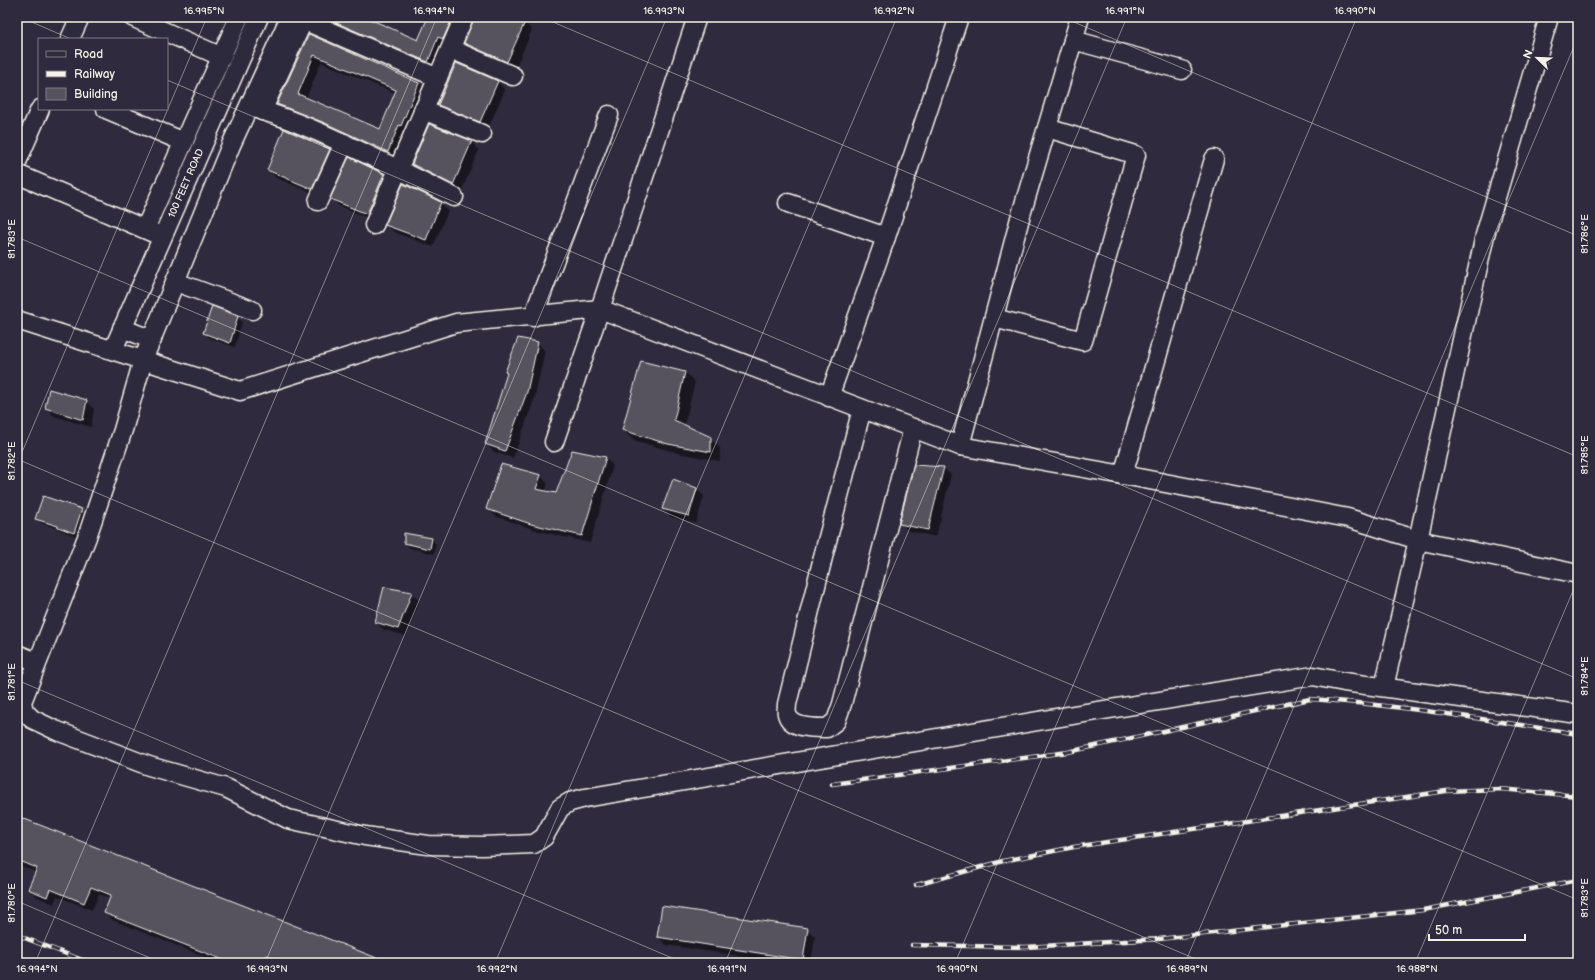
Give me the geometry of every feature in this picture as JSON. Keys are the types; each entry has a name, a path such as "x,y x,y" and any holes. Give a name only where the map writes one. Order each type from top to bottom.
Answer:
{"street":[{"path":"70,38 80,17"},
{"path":"132,17 222,57"},
{"path":"146,229 239,17"},
{"name":"100 FEET ROAD","path":"113,350 259,17"},
{"path":"374,225 464,17"},
{"path":"554,442 697,17"},
{"path":"829,397 886,237 959,17"},
{"path":"960,446 1020,218 1080,17"},
{"path":"1384,687 1485,235 1549,17"},
{"path":"438,78 299,18 255,109 231,145 143,360 123,430 87,537 22,702 24,711 32,719 55,730 149,766 226,788 288,818 365,836 428,845 482,846 534,844 544,837 560,808 570,802 585,798 1073,715 1313,676 1578,714"},
{"path":"1073,40 1182,70"},
{"path":"451,49 513,76"},
{"path":"255,109 301,125 344,143 454,198"},
{"path":"17,162 40,110"},
{"path":"108,110 184,142"},
{"path":"423,110 482,134"},
{"path":"533,317 609,115"},
{"path":"994,318 1083,341 1136,155 1047,128"},
{"path":"318,201 344,143"},
{"path":"1124,475 1214,159"},
{"path":"17,174 163,237"},
{"path":"788,203 886,237"},
{"path":"176,282 252,310"},
{"path":"17,320 240,391 456,323 533,317 600,309 960,446 1124,475 1348,518 1418,540 1578,574"},
{"path":"122,328 152,340"},
{"path":"862,409 826,545 787,704 787,715 793,724 827,728 836,721 842,704 913,428"},
{"path":"17,654 37,662"}],"building":[{"path":"323,17 365,17 418,40 428,17 448,17 452,19 443,39 438,37 428,62"},
{"path":"474,17 514,17 525,22 507,62 464,43"},
{"path":"309,34 419,83 401,126 399,125 388,152 325,123 277,104","holes":["314,55 396,90 380,129 298,94"]},
{"path":"456,63 498,81 480,122 438,105"},
{"path":"429,124 472,141 453,185 412,164"},
{"path":"284,129 330,149 312,189 267,170"},
{"path":"349,157 384,174 367,214 330,199"},
{"path":"403,184 441,202 426,240 385,225"},
{"path":"212,306 238,316 230,343 203,333"},
{"path":"518,338 538,342 527,392 505,451 485,444 507,373 505,372"},
{"path":"641,361 685,372 674,420 711,437 711,452 668,444 622,430"},
{"path":"49,389 87,400 83,420 45,408"},
{"path":"572,450 606,457 582,536 531,524 486,509 501,464 541,475 536,489 556,493"},
{"path":"914,465 944,467 928,530 899,524"},
{"path":"673,479 697,488 689,516 662,509"},
{"path":"43,496 82,509 74,533 35,519"},
{"path":"404,533 432,538 430,549 404,543"},
{"path":"384,587 412,592 398,629 375,622"},
{"path":"17,816 387,963 287,963 267,955 263,963 231,963 104,913 111,895 91,887 84,903 50,889 47,897 28,889 37,868 17,860"},
{"path":"662,906 808,928 803,960 657,937"}],"railway":[{"path":"832,784 1068,752 1310,699 1411,709 1578,734"},
{"path":"916,885 1003,861 1074,847 1446,791 1500,789 1578,796"},
{"path":"912,945 1026,947 1159,939 1423,910 1578,880"},
{"path":"17,935 90,963"}]}
